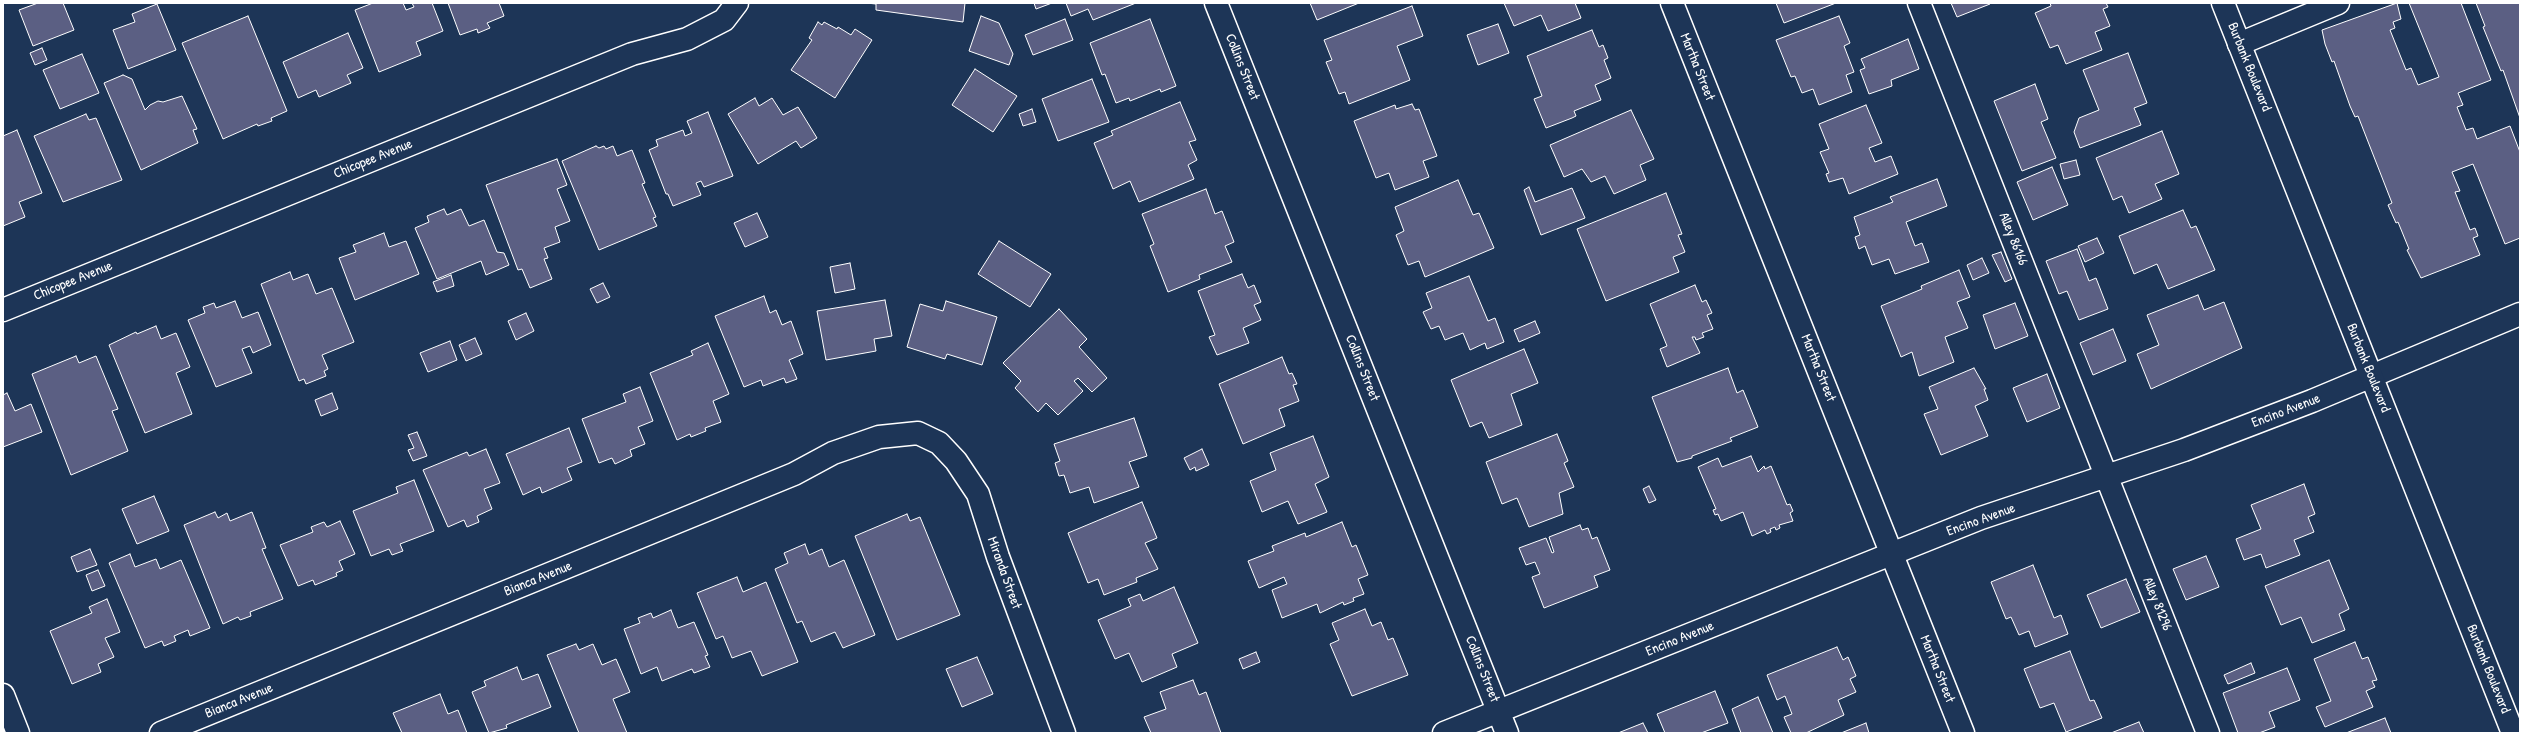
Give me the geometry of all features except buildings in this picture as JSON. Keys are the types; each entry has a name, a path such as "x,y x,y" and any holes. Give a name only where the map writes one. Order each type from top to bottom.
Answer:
{"street":[{"name":"Chicopee Avenue","path":"3,310 632,54 687,39 724,20 737,3"},
{"name":"Collins Street","path":"1216,3 1507,733"},
{"name":"Martha Street","path":"1672,3 1963,733"},
{"name":"Alley 86166","path":"1919,3 2106,476"},
{"name":"Burbank Boulevard","path":"2223,3 2513,733"},
{"path":"2239,44 2338,3"},
{"name":"Encino Avenue","path":"1444,733 1981,518 2184,450 2371,377 2520,314"},
{"name":"Bianca Avenue","path":"161,733 794,474 833,453 879,437 918,433"},
{"name":"Miranda Street","path":"918,433 939,443 956,461 978,494 998,557 1064,733"},
{"name":"Alley 81296","path":"2106,476 2208,733"},
{"path":"3,695 18,733"}]}
